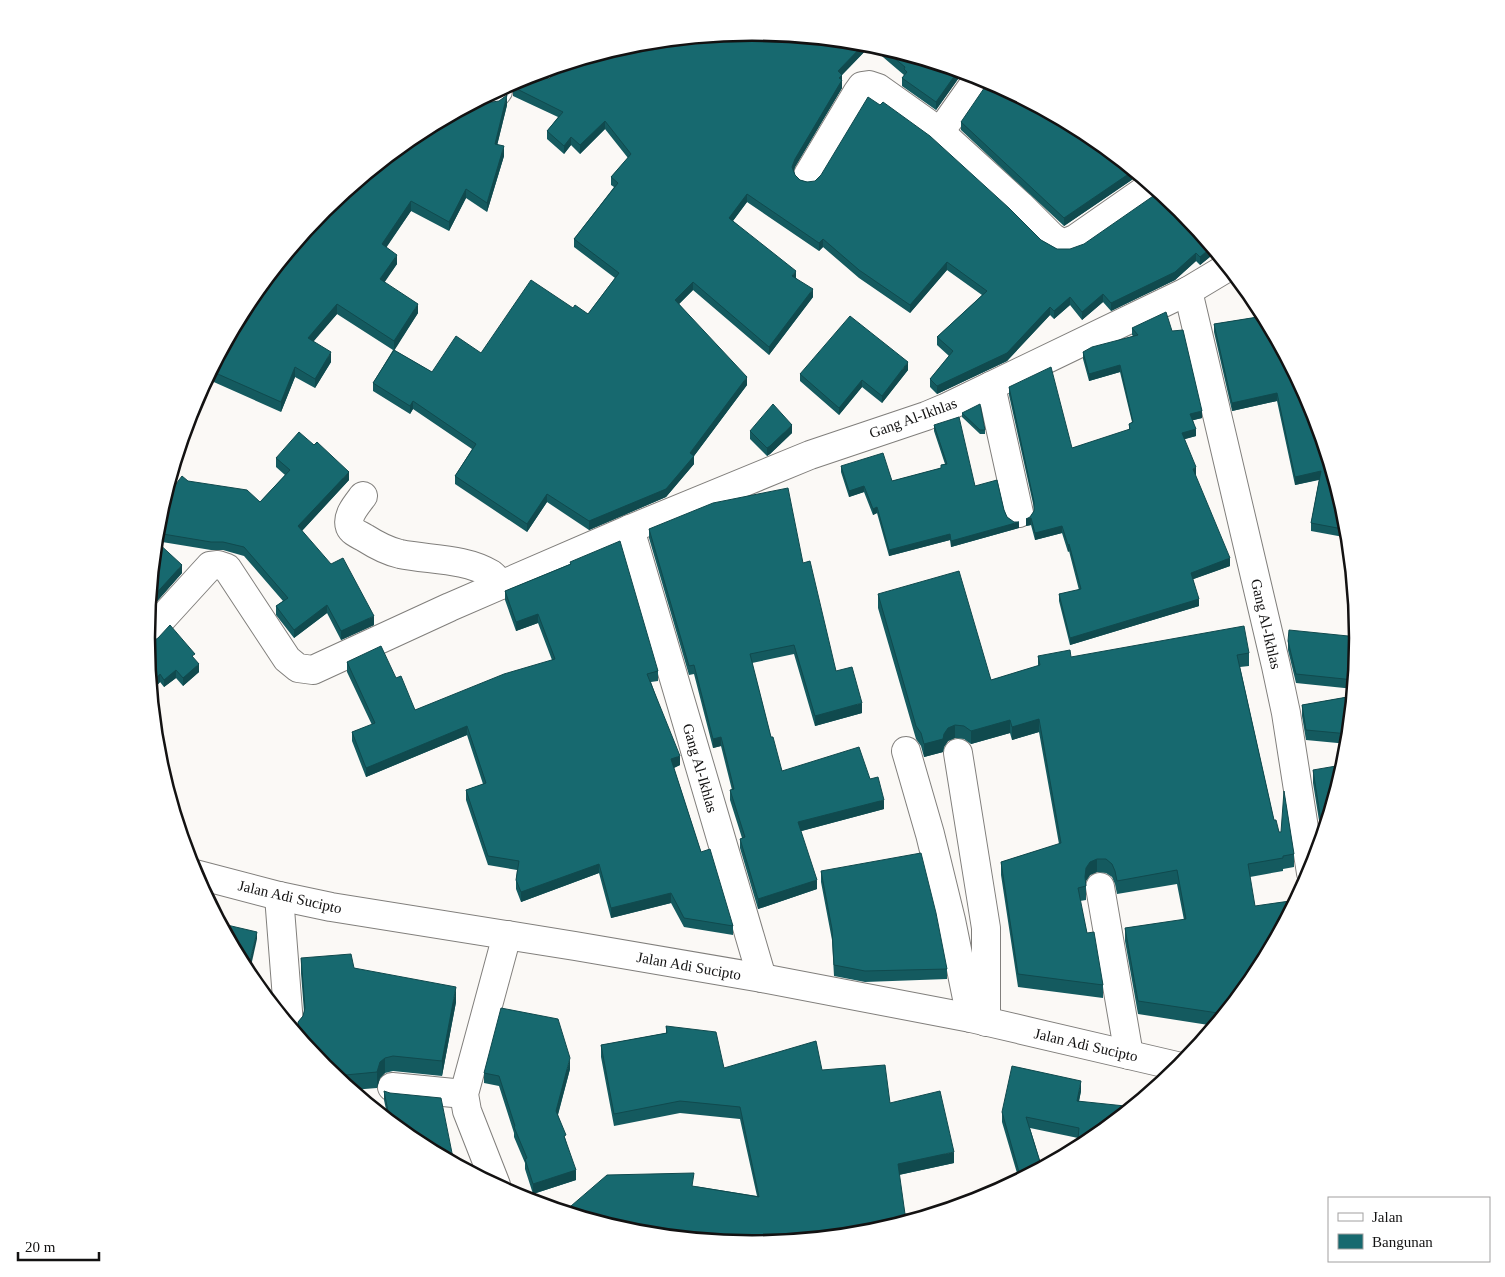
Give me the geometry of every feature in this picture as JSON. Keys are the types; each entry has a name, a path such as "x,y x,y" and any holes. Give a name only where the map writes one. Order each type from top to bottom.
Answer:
{"main road":[{"path":"940,132 974,84"},
{"path":"808,175 862,86 869,85 878,88 940,132 1020,204 1052,237 1060,242 1065,243 1075,239 1146,189"},
{"name":"Gang Al-Ikhlas","path":"156,626 210,566 222,565 227,568 287,659 298,668 313,670 630,529 810,455 926,416 1188,291 1222,270"},
{"name":"Gang Al-Ikhlas","path":"1188,291 1276,666 1286,713 1308,856"},
{"path":"991,386 1019,513"},
{"path":"363,496 353,509 350,521 350,528 354,532 380,547 398,554 440,559 479,569 492,575 502,585"},
{"name":"Gang Al-Ikhlas","path":"630,529 762,978"},
{"path":"906,751 979,1020"},
{"path":"958,753 986,928 979,1020"},
{"name":"Jalan Adi Sucipto","path":"205,877 331,907 762,978 979,1020 1171,1065"},
{"path":"1100,887 1130,1055"},
{"path":"279,896 288,1013"},
{"path":"492,1176 467,1111 464,1094 507,935"},
{"path":"392,1087 464,1094"}],"building":[{"path":"752,41 830,46 857,51 838,71 842,75 839,78 842,80 795,159 792,167 795,175 800,180 807,182 815,181 821,175 868,97 880,105 883,102 930,136 1041,240 1057,249 1070,249 1084,244 1153,196 1175,216 1207,251 1200,257 1196,253 1175,272 1111,303 1103,294 1082,312 1070,297 1054,311 1050,307 1007,353 937,386 930,379 953,351 937,337 987,291 947,262 910,305 859,270 823,239 819,243 747,194 729,218 796,271 792,276 813,289 769,347 693,282 675,300 747,377 690,453 694,456 666,489 589,521 547,494 527,524 455,476 476,444 413,401 410,406 373,383 394,350 432,372 456,336 481,353 531,280 573,308 575,305 588,314 619,273 574,239 618,183 611,177 631,154 605,121 580,145 571,137 564,146 547,131 563,112 518,90 561,73 598,62 675,46"},
{"path":"896,59 954,77 936,102 902,78 907,72 904,69 905,67"},
{"path":"984,88 1051,121 1084,142 1128,174 1064,218 961,122"},
{"path":"507,95 495,144 504,146 487,203 466,189 449,222 411,201 382,244 397,255 380,279 418,304 394,341 337,304 308,338 331,352 315,379 295,367 281,402 217,374 235,340 256,307 303,245 330,216 359,189 421,142 454,121 488,103 499,101"},
{"path":"1166,312 1172,331 1183,330 1202,411 1190,414 1196,429 1182,433 1196,467 1193,469 1230,558 1191,573 1199,599 1070,638 1059,594 1081,589 1069,544 1062,526 1035,533 1031,518 1026,519 1034,511 1034,502 1009,387 1051,367 1072,448 1130,429 1129,424 1133,422 1120,365 1089,374 1083,352 1092,347 1138,335 1132,328"},
{"path":"850,316 908,362 882,396 862,380 839,408 800,374"},
{"path":"1256,317 1270,340 1288,374 1318,447 1339,528 1311,523 1321,471 1295,477 1277,393 1232,403 1214,324"},
{"path":"773,404 792,425 767,448 750,431"},
{"path":"980,404 985,430 980,430 962,413"},
{"path":"959,417 975,486 997,480 1007,517 1014,522 1019,522 951,541 950,534 889,550 877,507 873,509 864,486 849,491 841,466 883,453 892,481 941,468 941,465 947,464 934,425"},
{"path":"299,432 314,445 317,442 349,472 298,526 331,564 343,558 374,616 341,631 327,605 294,630 276,606 288,598 244,547 223,542 211,542 165,534 176,484 182,476 188,481 247,490 260,502 290,470 276,458"},
{"path":"788,488 803,563 810,561 836,671 852,667 862,703 815,716 794,645 750,654 771,737 773,737 782,771 859,747 870,779 878,777 884,800 798,822 817,880 758,899 740,839 745,837 730,790 734,789 721,737 713,739 694,665 689,666 649,529 713,503"},
{"path":"620,541 658,671 647,674 680,756 671,759 701,852 710,849 733,926 684,918 671,893 611,908 599,864 521,892 516,880 519,861 488,856 466,790 486,783 467,726 366,768 352,732 375,723 347,662 381,646 396,678 401,676 415,710 504,674 555,659 538,614 516,622 505,591 571,564 570,562"},
{"path":"163,547 182,565 158,592"},
{"path":"959,571 991,680 1040,665 1038,656 1070,650 1071,657 1244,626 1249,653 1237,655 1274,820 1276,820 1279,832 1281,832 1284,791 1294,854 1283,856 1283,858 1248,864 1255,906 1289,901 1270,937 1249,970 1217,1013 1138,1001 1125,928 1186,919 1177,870 1117,881 1112,864 1106,859 1097,859 1090,862 1086,868 1086,886 1078,888 1087,933 1094,932 1103,985 1018,974 1001,862 1061,843 1039,719 1012,727 1010,720 971,731 964,726 955,725 948,728 943,739 924,744 921,733 916,726 878,594"},
{"path":"170,625 195,654 192,656 199,664 183,678 176,670 164,680 160,674 157,677 155,640"},
{"path":"1289,630 1350,636 1348,679 1296,674 1288,641"},
{"path":"1346,697 1342,733 1306,730 1302,705"},
{"path":"1335,766 1321,820 1313,770"},
{"path":"921,853 936,913 947,969 865,971 834,965 832,929 821,871"},
{"path":"229,925 257,932 250,961"},
{"path":"351,954 354,968 456,987 442,1061 393,1056 385,1058 380,1062 377,1072 345,1075 298,1026 298,1022 303,1016 305,1008 301,958"},
{"path":"501,1008 558,1019 570,1058 556,1111 566,1135 564,1136 576,1170 533,1184 525,1159 527,1158 514,1127 499,1076 484,1073"},
{"path":"666,1026 716,1032 724,1068 816,1041 822,1070 885,1065 890,1103 940,1091 954,1152 898,1164 905,1214 910,1214 830,1231 752,1236 675,1231 636,1224 570,1207 607,1175 694,1173 692,1186 759,1197 740,1107 680,1101 614,1114 601,1045 667,1033"},
{"path":"1012,1066 1081,1081 1077,1101 1124,1106 1078,1139 1079,1128 1026,1117 1040,1162 1019,1173 1002,1112"},
{"path":"384,1091 441,1098 452,1155 421,1135 388,1111"}]}
